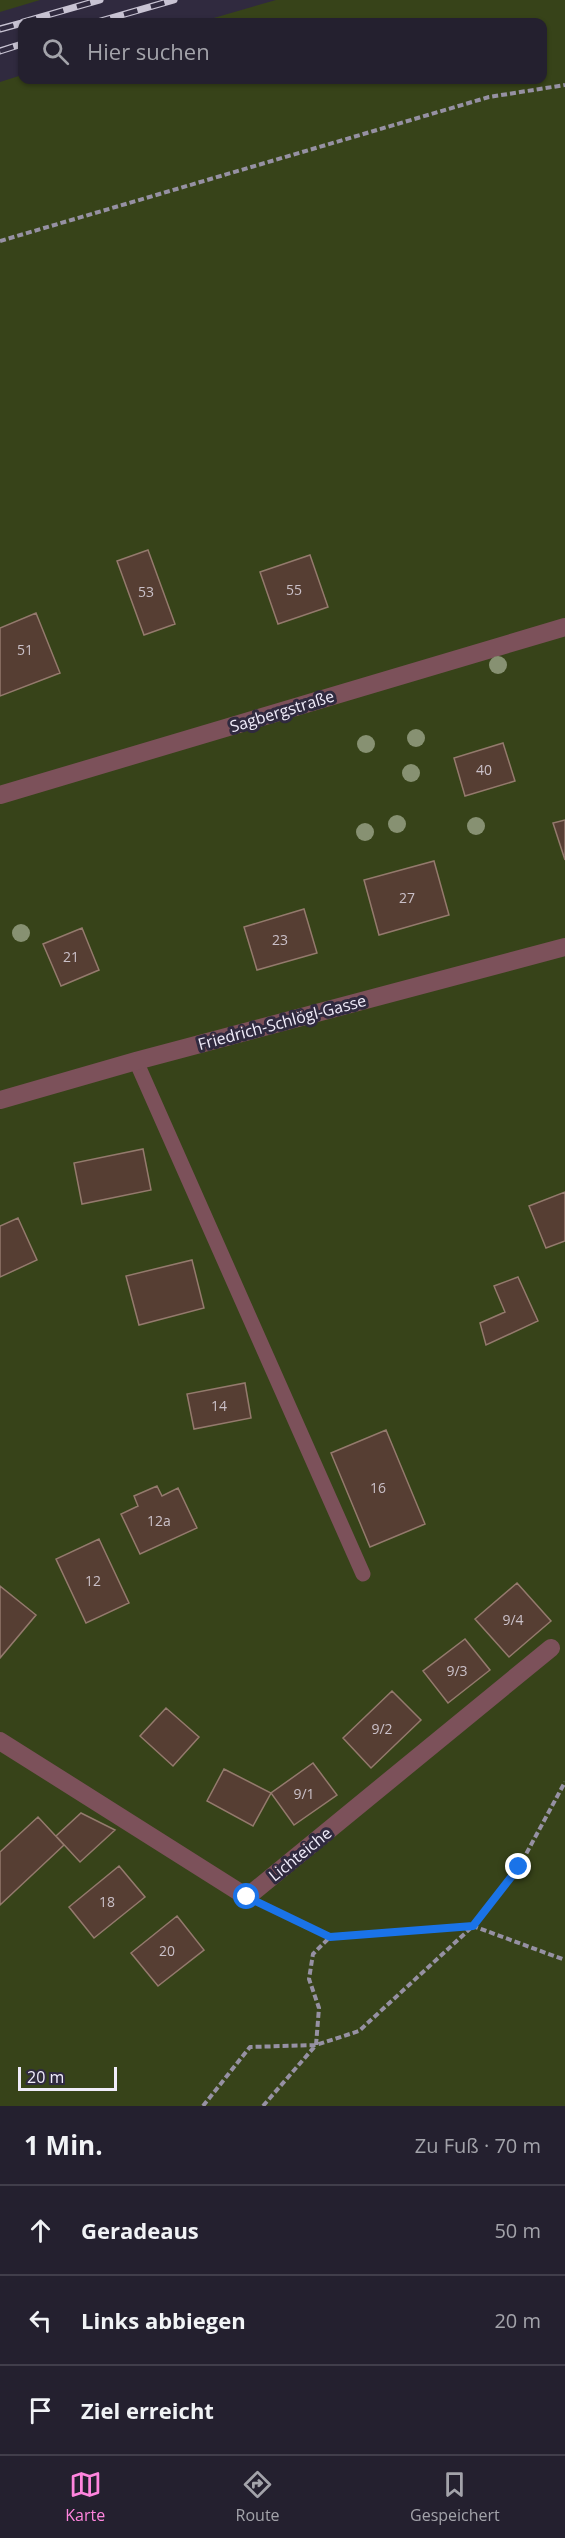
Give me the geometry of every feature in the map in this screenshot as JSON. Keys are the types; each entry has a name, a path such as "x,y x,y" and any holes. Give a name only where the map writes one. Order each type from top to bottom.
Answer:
{"street":[{"name":"Sagbergstraße","path":"0,795 565,627"},
{"name":"Friedrich-Schlögl-Gasse","path":"0,1100 136,1061 565,947"},
{"name":"Lichteiche","path":"247,1897 551,1648"},
{"path":"0,1741 247,1897"}],"lane":[{"path":"136,1061 363,1574"}],"path":[{"path":"0,241 489,97 565,85"},
{"path":"203,2106 250,2047 316,2044 359,2031 473,1926 519,1867 565,1782"},
{"path":"247,1897 330,1937 473,1926 565,1960"},
{"path":"262,2106 316,2044 319,2008 309,1979 313,1954 330,1937"}],"green space":[{"path":"0,0 40,0 0,12"},
{"path":"276,0 565,0 565,2106 0,2106 0,82 18,76 18,84 547,84 547,18 214,18"}],"building":[{"path":"148,550 175,624 144,635 117,561"},
{"path":"310,555 328,607 278,624 260,572"},
{"path":"36,613 60,673 0,696 0,628"},
{"path":"503,743 515,781 465,796 454,758"},
{"path":"565,820 565,860 553,823"},
{"path":"434,861 449,915 379,935 364,880"},
{"path":"304,909 317,953 257,970 244,927"},
{"path":"82,928 99,970 61,986 43,944"},
{"path":"143,1149 151,1190 82,1204 74,1163"},
{"path":"565,1192 565,1241 546,1248 529,1206"},
{"path":"18,1218 37,1260 0,1277 0,1226"},
{"path":"192,1260 204,1308 139,1325 126,1276"},
{"path":"518,1277 538,1321 486,1345 480,1323 505,1312 494,1286"},
{"path":"245,1383 251,1418 194,1429 187,1394"},
{"path":"386,1430 425,1524 370,1547 331,1453"},
{"path":"157,1486 162,1496 178,1488 197,1528 140,1554 121,1514 138,1506 134,1496"},
{"path":"99,1539 129,1603 86,1623 56,1559"},
{"path":"517,1583 551,1621 509,1657 475,1619"},
{"path":"0,1586 36,1615 0,1658"},
{"path":"465,1639 490,1670 448,1703 423,1671"},
{"path":"392,1691 421,1720 371,1768 343,1738"},
{"path":"166,1708 199,1737 173,1766 140,1736"},
{"path":"313,1763 337,1795 294,1825 271,1793"},
{"path":"224,1769 271,1793 253,1826 207,1801"},
{"path":"81,1813 115,1830 80,1862 56,1836"},
{"path":"38,1817 64,1845 0,1905 0,1852"},
{"path":"119,1866 145,1897 94,1938 69,1907"},
{"path":"177,1916 204,1950 158,1986 131,1953"}],"railway":[{"path":"37,18 100,0"},
{"path":"111,18 174,0"},
{"path":"0,29 18,24"},
{"path":"0,51 18,45"}],"route":[{"path":"247,1897 330,1937 473,1926 519,1867"}]}
